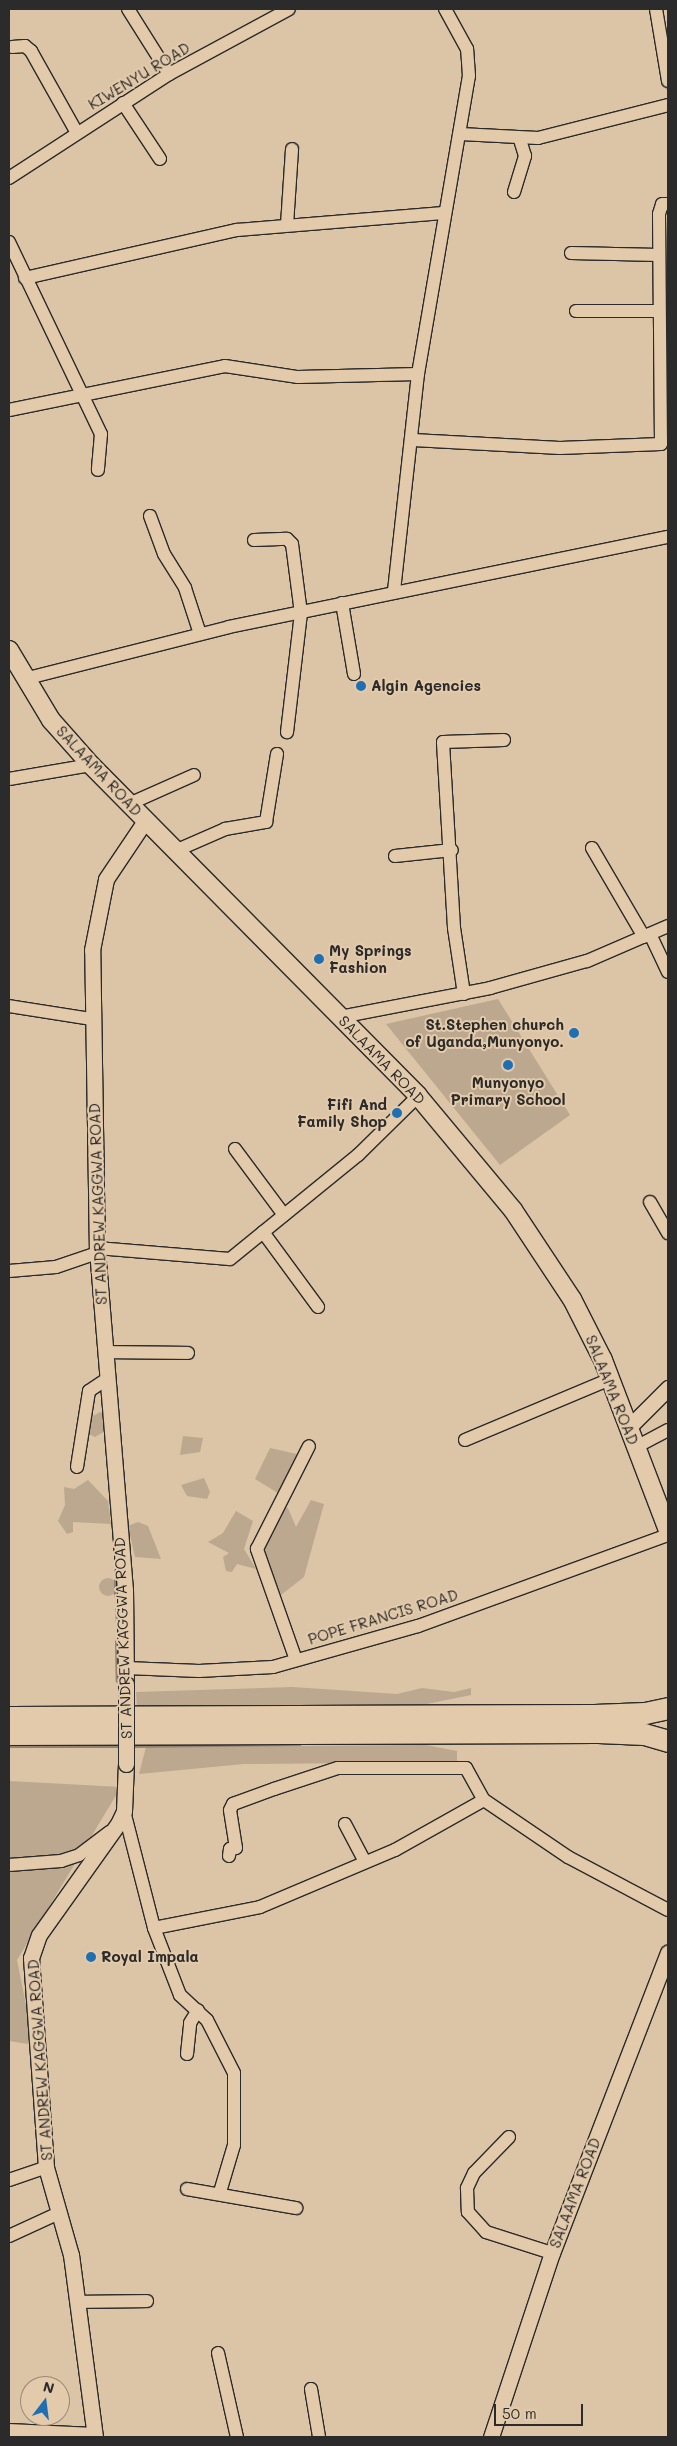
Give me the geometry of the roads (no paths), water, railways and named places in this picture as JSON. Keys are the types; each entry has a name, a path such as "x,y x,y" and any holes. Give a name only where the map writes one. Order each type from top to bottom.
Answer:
{"highway":[{"path":"9,1717 645,1714 668,1708"},
{"path":"9,1734 598,1732 644,1734 668,1740"}],"main road":[{"name":"SALAAMA ROAD","path":"9,650 24,679 91,765 418,1096 485,1174 542,1252 610,1379 668,1530"}],"street":[{"path":"128,9 169,74"},
{"name":"KIWENYU ROAD","path":"9,178 169,74 289,9"},
{"path":"394,591 413,440 418,374 443,213 460,134 469,60 461,32 445,9"},
{"path":"656,9 668,81"},
{"path":"12,47 25,46 31,51 77,133"},
{"path":"123,103 160,159"},
{"path":"460,134 520,140 562,134 668,105"},
{"path":"514,192 525,156 520,140"},
{"path":"287,225 292,149"},
{"path":"413,440 560,448 661,444 664,347 658,311 660,207 668,204"},
{"path":"25,278 216,234 287,225 443,213"},
{"path":"9,242 80,395 101,434 98,470"},
{"path":"571,253 659,255"},
{"path":"576,311 658,311"},
{"path":"9,410 224,366 298,377 418,374"},
{"path":"150,516 164,554 185,588 200,634"},
{"path":"24,679 200,634 394,591 668,537"},
{"path":"254,540 287,539 292,544 301,613 287,732"},
{"path":"342,603 354,674"},
{"path":"464,994 454,921 452,850 442,742 504,740"},
{"path":"175,851 225,829 266,822 277,754"},
{"path":"9,779 91,765"},
{"path":"129,804 194,775"},
{"name":"ST ANDREW KAGGWA ROAD","path":"95,2435 77,2302 59,2213 46,2167 31,1958 39,1935 121,1818 126,1764 125,1590 97,1251 91,1019 93,930 100,895 116,858 145,821"},
{"path":"592,848 668,972"},
{"path":"395,856 452,850"},
{"path":"340,1017 464,994 587,961 668,926"},
{"path":"9,1006 91,1019"},
{"path":"9,1271 56,1267 97,1251 224,1262 358,1155 418,1096"},
{"path":"235,1149 284,1215"},
{"path":"650,1202 668,1232"},
{"path":"263,1232 318,1307"},
{"path":"105,1352 188,1353"},
{"path":"77,1467 89,1391 108,1378"},
{"path":"465,1440 610,1379"},
{"path":"628,1428 668,1388"},
{"path":"636,1446 668,1430"},
{"path":"296,1660 257,1549 309,1446"},
{"name":"POPE FRANCIS ROAD","path":"126,1668 247,1671 296,1660 418,1626 668,1534"},
{"path":"229,1856 230,1850 236,1848 230,1810 233,1804 338,1768 466,1768 484,1800 568,1857 668,1910"},
{"path":"154,1928 260,1907 395,1850 484,1800"},
{"path":"9,1865 61,1861 79,1855 121,1818 154,1928 180,1995 198,2010 234,2073 234,2146 220,2192"},
{"path":"345,1824 365,1862"},
{"name":"SALAAMA ROAD","path":"491,2437 552,2253 668,1952"},
{"path":"187,2054 190,2023 198,2010"},
{"path":"509,2138 474,2173 468,2188 468,2212 486,2232 552,2253"},
{"path":"9,2180 46,2167"},
{"path":"188,2189 220,2192 296,2208"},
{"path":"9,2236 59,2213"},
{"path":"77,2302 147,2302"},
{"path":"218,2353 237,2437"},
{"path":"312,2389 319,2437"},
{"path":"9,2430 95,2435"}],"waterway":[{"path":"116,1571 116,1596"},
{"path":"117,1606 118,1625"},
{"path":"117,1642 118,1681"},
{"path":"129,1746 300,1744"},
{"path":"9,1746 122,1746"}],"place":[{"name":"Algin Agencies","path":"361,686"},
{"name":"My Springs Fashion","path":"319,959"},
{"name":"St.Stephen church of Uganda,Munyonyo.","path":"574,1033"},
{"name":"Munyonyo Primary School","path":"508,1065"},
{"name":"Fifi And Family Shop","path":"397,1113"},
{"name":"Royal Impala","path":"91,1957"}]}
